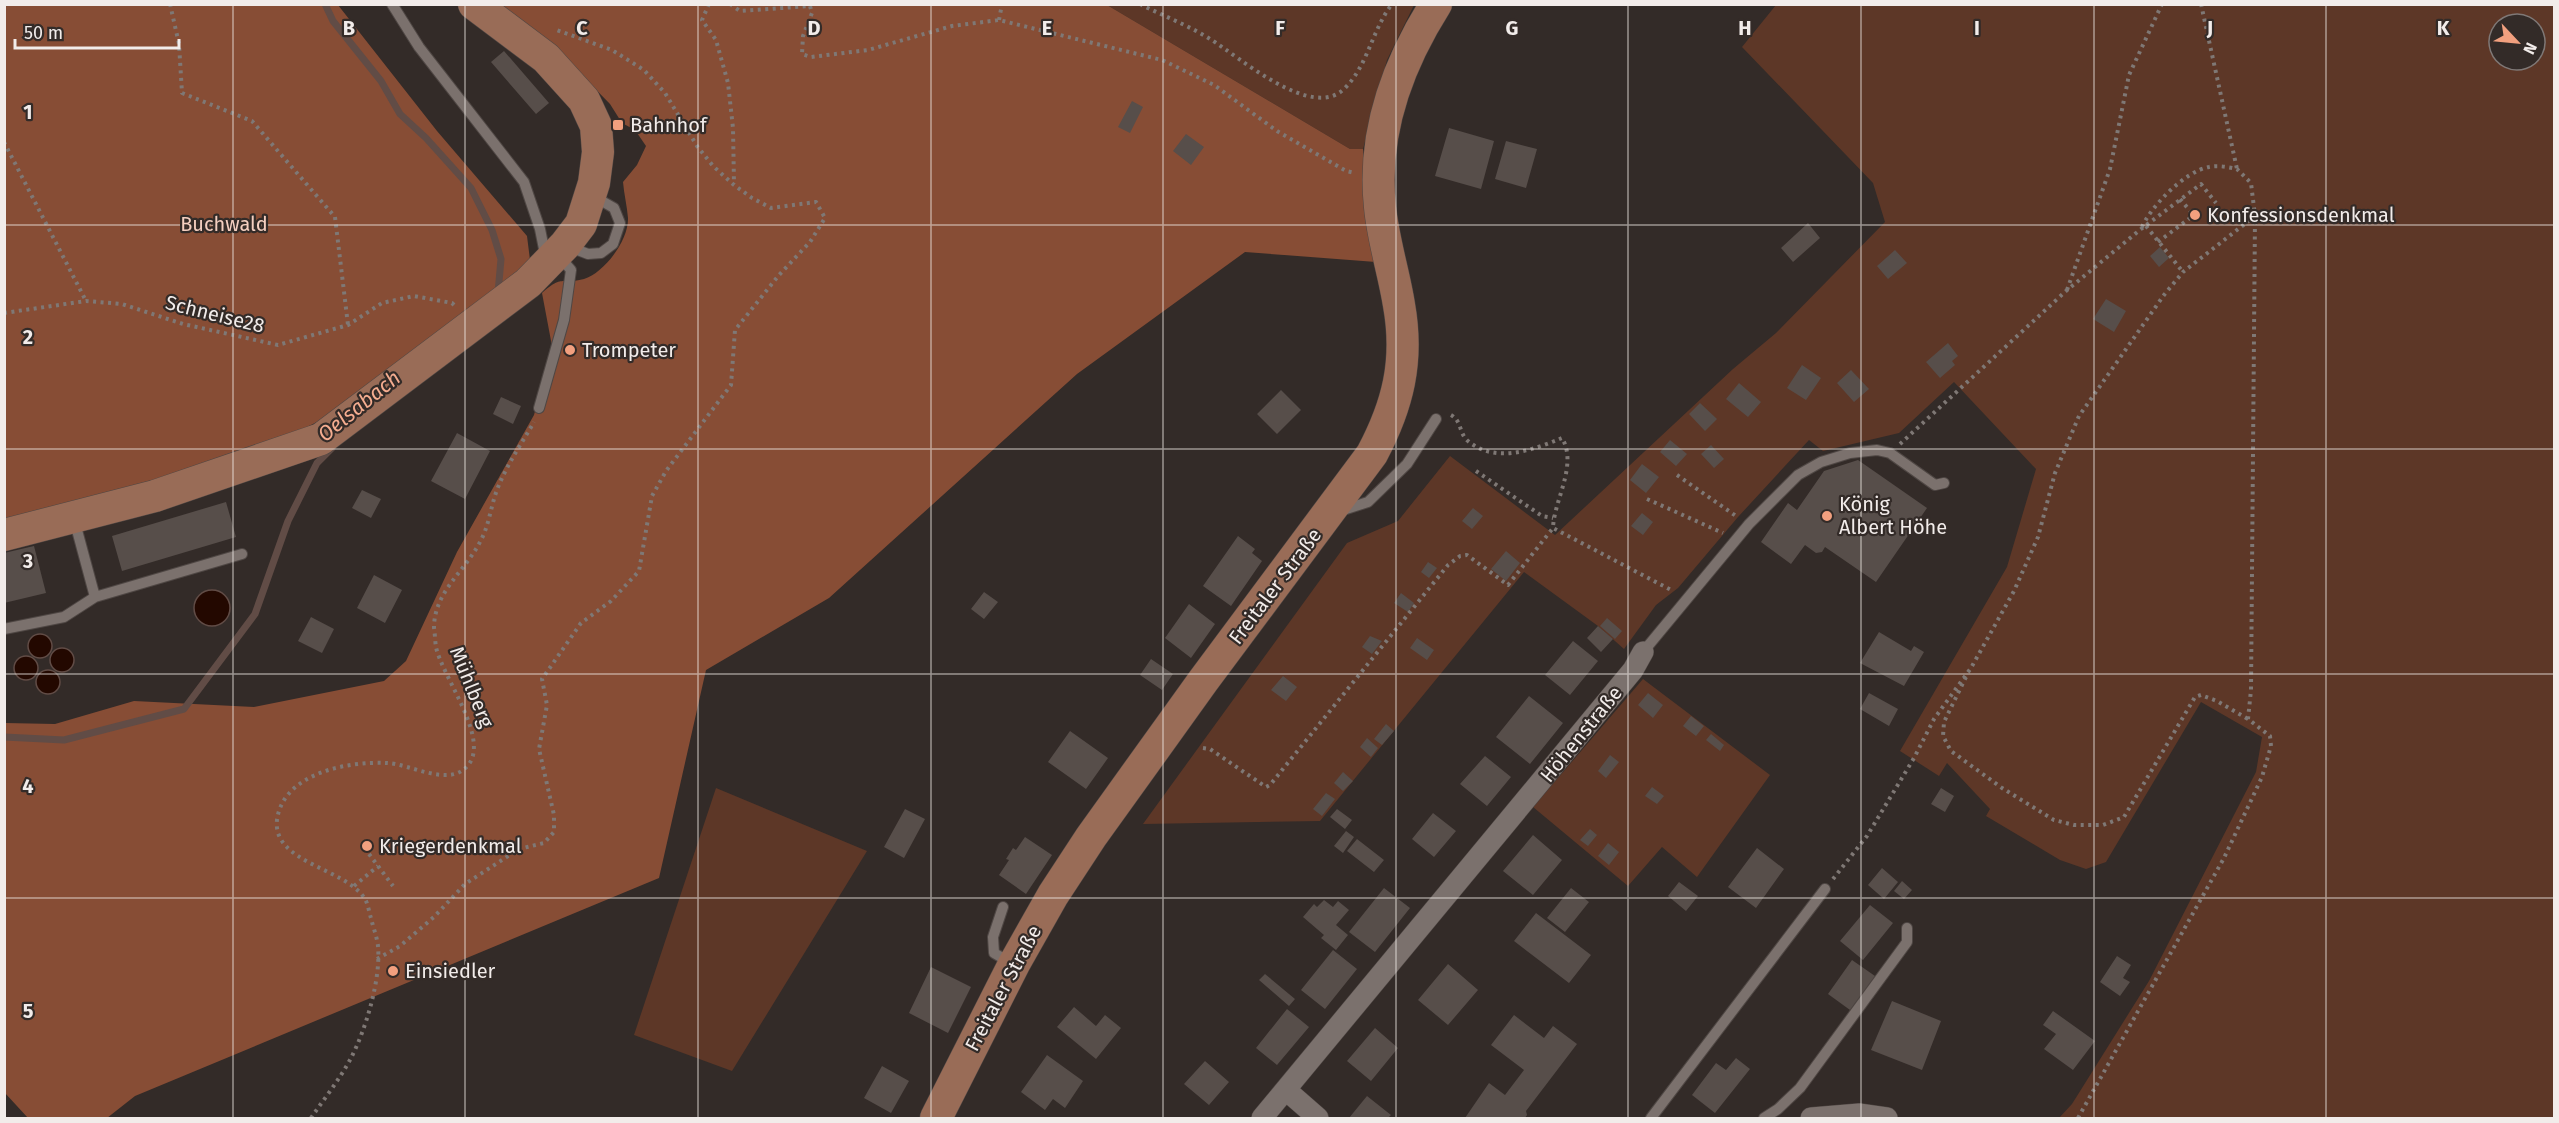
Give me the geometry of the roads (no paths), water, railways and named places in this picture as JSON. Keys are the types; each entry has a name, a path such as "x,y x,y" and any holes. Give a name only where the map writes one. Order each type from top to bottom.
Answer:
{"main road":[{"path":"4,535 155,496 321,439 488,313 556,255 581,224 590,195 598,152 596,126 584,100 546,58 474,4"},
{"name":"Freitaler Straße","path":"936,1119 1014,964 1053,895 1091,837 1203,681 1372,454 1390,421 1400,382 1403,349 1400,308 1380,207 1381,137 1390,98 1422,27 1437,4"}],"street":[{"name":"Höhenstraße","path":"1262,1119 1520,809 1633,670 1643,652"},
{"path":"1286,1090 1318,1119"},
{"path":"1811,1119 1859,1114 1887,1119"}],"lane":[{"path":"392,4 419,47 524,182 540,229 556,255 571,270 564,320 539,408"},
{"path":"1328,514 1368,502 1407,464 1436,419"},
{"name":"Höhenstraße","path":"1643,652 1735,538 1798,475 1821,462 1850,453 1877,450 1890,453 1935,484 1944,483"},
{"path":"73,517 95,597"},
{"path":"4,629 64,617 95,597 242,554"},
{"path":"1651,1119 1825,889"},
{"path":"1003,907 993,937 994,953 1014,964"},
{"path":"1764,1119 1800,1088 1907,942 1907,928"}],"waterway":[{"name":"Oelsabach","path":"325,4 333,21 381,81 400,114 426,138 471,188 492,230 501,259 498,293"},
{"name":"Oelsabach","path":"4,737 64,740 184,709 255,614 288,521 317,463 332,448"}],"place":[{"name":"Bahnhof","path":"618,125"},
{"name":"Konfessionsdenkmal","path":"2195,215"},
{"name":"Trompeter","path":"570,350"},
{"name":"König Albert Höhe","path":"1827,516"},
{"name":"Kriegerdenkmal","path":"367,846"},
{"name":"Einsiedler","path":"393,971"}],"park label":[{"name":"Buchwald","path":"224,224"}]}
